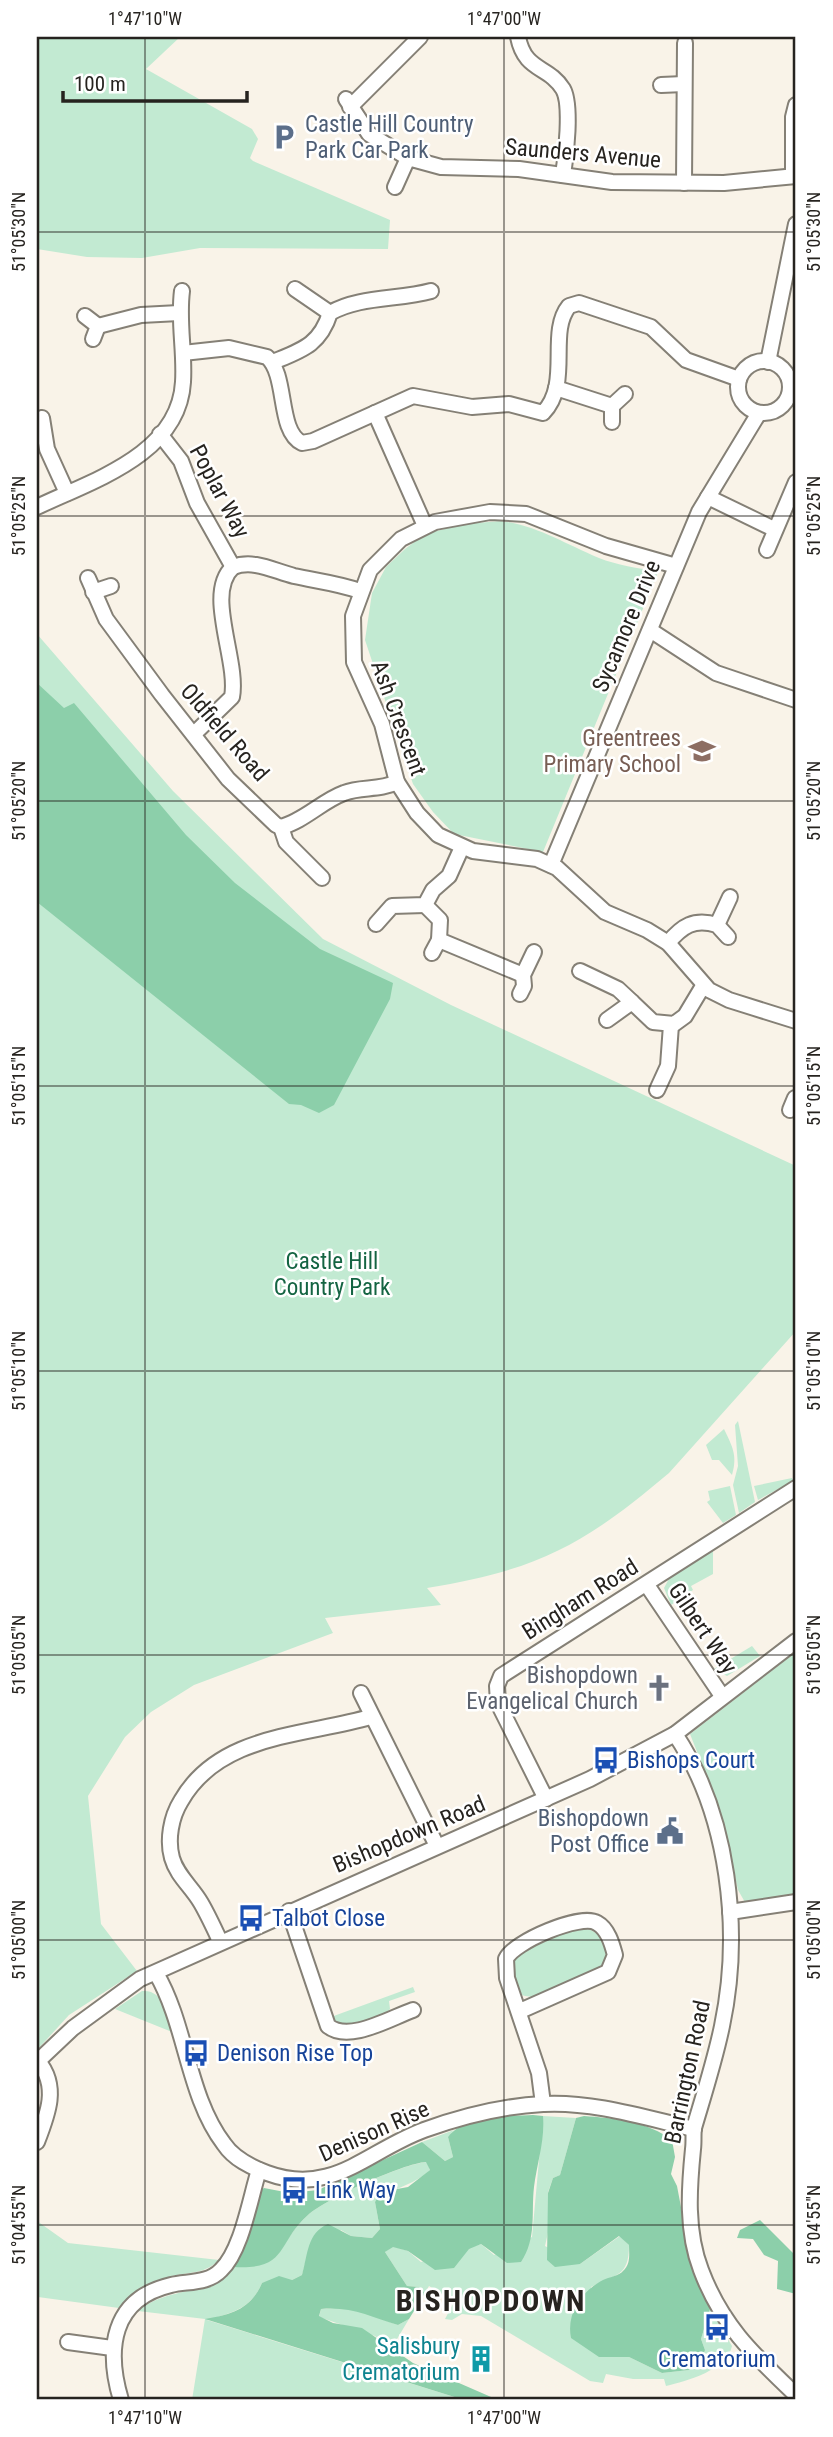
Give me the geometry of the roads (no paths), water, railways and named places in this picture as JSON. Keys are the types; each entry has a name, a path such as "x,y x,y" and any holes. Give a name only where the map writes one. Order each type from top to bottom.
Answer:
{"street":[{"name":"Saunders Avenue","path":"420,37 347,102 369,134 408,158 441,167 505,168 612,182 743,182 795,176"},
{"path":"518,37 528,62 555,80 566,96 564,175"},
{"path":"684,183 685,43"},
{"path":"661,85 684,84"},
{"path":"795,176 793,117 796,105"},
{"path":"395,187 408,158"},
{"path":"768,362 796,224"},
{"path":"295,289 330,313"},
{"path":"37,507 126,465 160,434 179,403 183,381 179,313 182,291"},
{"path":"273,362 317,341 324,331 330,313 351,304 431,292"},
{"path":"183,353 240,349 259,353 273,362 291,433 298,441 313,441 407,397 418,396 471,407 509,404 542,413 556,388 563,317 569,306 579,303 651,327 686,360 739,379"},
{"path":"85,316 95,333 141,315 179,313"},
{"path":"768,362 786,374 792,396 777,409 759,413 743,403 738,391 739,379 748,367 768,362"},
{"path":"556,388 612,414 625,394"},
{"path":"375,413 425,526"},
{"name":"Sycamore Drive","path":"551,865 676,566 708,497 759,413"},
{"path":"42,418 47,449 67,493"},
{"name":"Poplar Way","path":"160,434 181,461 197,503 233,567 258,566 299,577 328,580 360,591"},
{"path":"767,550 796,482"},
{"path":"708,497 774,529"},
{"name":"Ash Crescent","path":"551,865 537,859 497,856 462,847 430,828 416,813 397,782 382,724 354,662 352,628 360,591 370,570 401,539 425,526 477,514 516,512 545,520 606,546 676,566"},
{"path":"195,733 232,697 230,646 220,594 226,576 233,567"},
{"name":"Oldfield Road","path":"111,586 90,585 109,624 228,779 281,827 286,842 322,878"},
{"path":"650,630 723,676 796,700"},
{"path":"281,827 344,793 381,789 397,782"},
{"path":"425,905 433,890 449,876 462,847"},
{"path":"551,865 571,879 605,912 647,930 668,943 703,986 729,1000 796,1021"},
{"path":"717,925 730,897"},
{"path":"376,924 384,911 392,906 425,905 440,920 435,946 523,975"},
{"path":"668,943 689,923 717,925 728,937"},
{"path":"520,994 524,986 523,975 534,952"},
{"path":"580,971 618,989 653,1022 671,1025 685,1016 703,986"},
{"path":"607,1020 632,1002"},
{"path":"657,1090 668,1066 671,1025"},
{"name":"Bingham Road","path":"546,1798 498,1703 499,1681 509,1668 647,1585 741,1521 796,1488"},
{"name":"Gilbert Way","path":"647,1585 722,1696"},
{"name":"Bishopdown Road","path":"37,2142 52,2086 46,2070 37,2062 107,2001 139,1979 590,1779 675,1734 796,1641"},
{"path":"361,1693 370,1717 437,1846"},
{"path":"220,1941 201,1901 176,1868 171,1851 174,1814 190,1787 211,1765 242,1748 370,1717"},
{"name":"Barrington Road","path":"675,1734 689,1758 711,1813 721,1850 730,1913 730,1954 723,2022 705,2097 694,2129 689,2206 700,2268 720,2309 745,2347 795,2391"},
{"path":"730,1913 796,1902"},
{"path":"289,1911 328,2026 341,2034 413,2010"},
{"path":"520,2011 608,1972 615,1955 603,1927 593,1921 580,1920 512,1949 506,1959 505,1970 539,2073 543,2104"},
{"name":"Denison Rise","path":"156,1973 176,2017 207,2115 225,2147 259,2170 287,2180 319,2181 424,2130 543,2104 612,2111 694,2129"},
{"path":"121,2400 113,2348 122,2316 137,2301 158,2289 208,2278 221,2272 237,2244 259,2170"},
{"path":"68,2342 113,2348"}],"place":[{"name":"Castle Hill Country Park Car Park","path":"284,137"},
{"name":"Greentrees Primary School","path":"702,751"},
{"name":"Bishopdown Evangelical Church","path":"659,1688"},
{"name":"Bishops Court","path":"606,1760"},
{"name":"Bishopdown Post Office","path":"670,1831"},
{"name":"Talbot Close","path":"251,1918"},
{"name":"Denison Rise Top","path":"196,2053"},
{"name":"Link Way","path":"294,2190"},
{"name":"Crematorium","path":"717,2327"},
{"name":"Salisbury Crematorium","path":"481,2359"}],"district":[{"name":"BISHOPDOWN","path":"491,2301"}],"park label":[{"name":"Castle Hill Country Park","path":"332,1274"}]}
